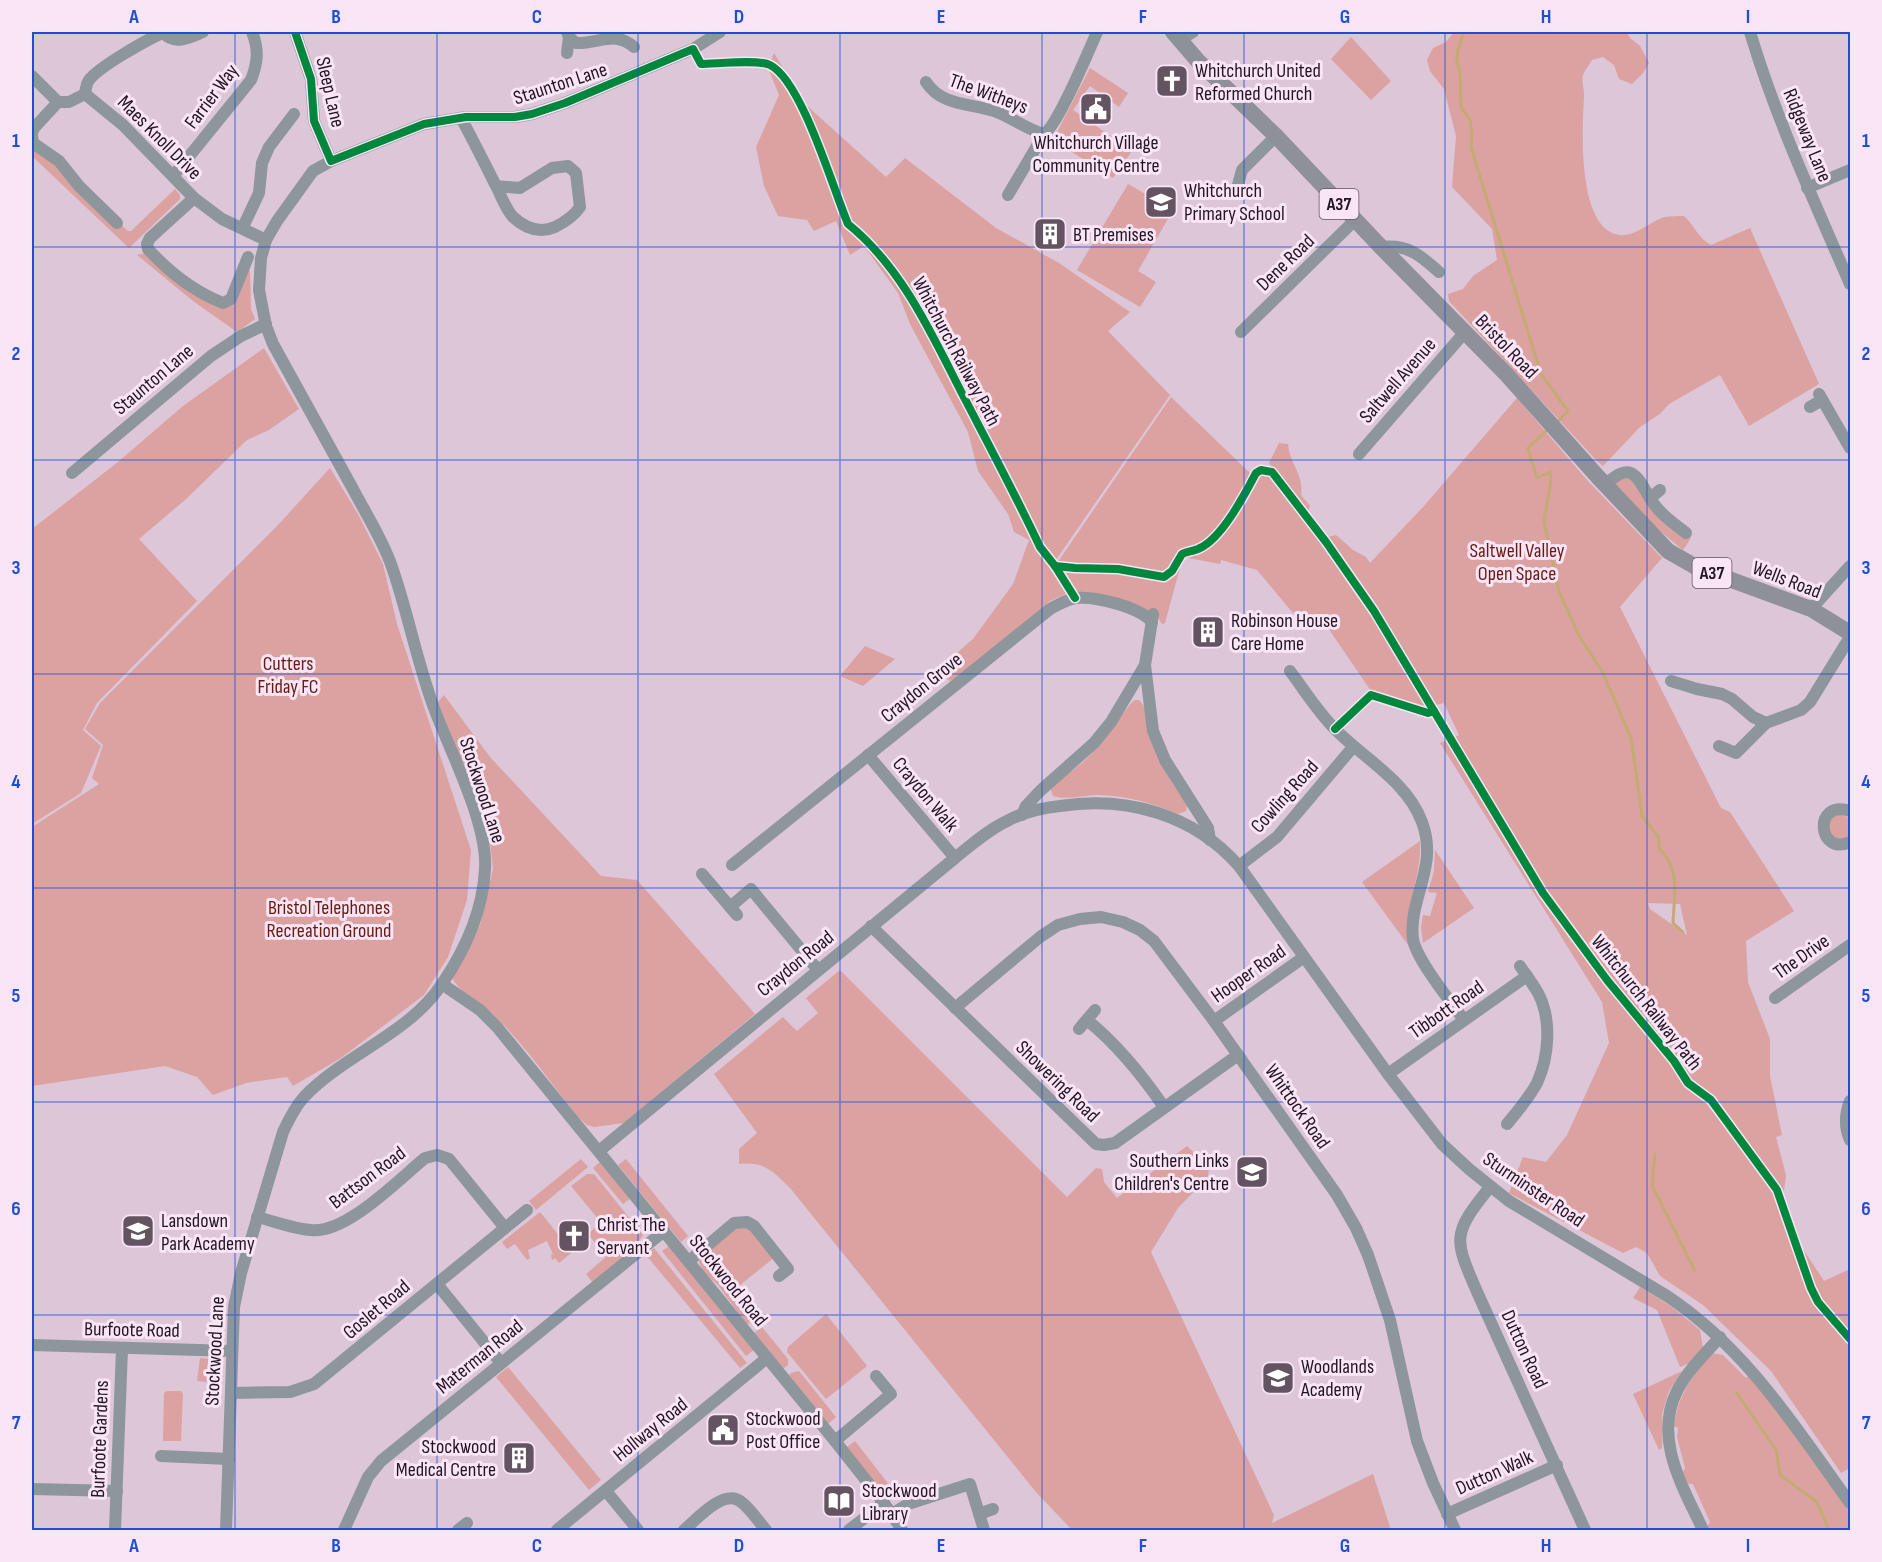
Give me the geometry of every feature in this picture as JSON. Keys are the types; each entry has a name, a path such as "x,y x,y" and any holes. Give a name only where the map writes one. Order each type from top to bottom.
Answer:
{"highway":[{"name":"Bristol Road","path":"1182,34 1205,68 1276,136 1507,375 1601,481"},
{"name":"Wells Road","path":"1601,481 1659,543 1683,561 1811,609 1851,635"}],"street":[{"path":"32,76 58,102 69,102 85,94 87,82 98,72 162,32 178,41 203,32"},
{"name":"Farrier Way","path":"174,175 251,80 258,53 252,32"},
{"name":"Sleep Lane","path":"295,32 311,79 314,121 331,161"},
{"name":"Staunton Lane","path":"260,300 258,279 266,240 313,171 331,161 424,124 461,118 515,117 546,110 693,49 720,32"},
{"name":"The Witheys","path":"1008,195 1044,134 1048,131 1097,32"},
{"name":"Ridgeway Lane","path":"1750,32 1762,74 1807,188 1850,279"},
{"path":"568,34 576,43 625,35 634,47"},
{"path":"567,52 568,34"},
{"name":"The Witheys","path":"926,82 934,99 999,112 1044,134"},
{"name":"Maes Knoll Drive","path":"85,94 123,125 194,198 222,219 243,227 266,240"},
{"path":"58,102 33,128 33,143 59,161 79,186 117,223"},
{"path":"243,227 259,193 262,163 269,147 294,114"},
{"path":"461,118 496,186 510,213 532,230 552,228 572,217 580,207 576,173 568,166 552,168 520,188 496,186"},
{"path":"1236,192 1242,170 1276,136"},
{"path":"1807,188 1851,170"},
{"path":"194,198 150,238 147,244 148,249 181,279 209,298 223,303 231,299 248,257"},
{"name":"Dene Road","path":"1241,332 1356,220"},
{"path":"1381,247 1395,245 1418,254 1439,272"},
{"name":"Stockwood Lane","path":"226,1530 234,1307 241,1273 283,1132 292,1113 303,1098 318,1084 407,1020 428,1002 442,984 471,931 480,902 485,868 481,834 416,655 392,566 369,519 273,344 260,300"},
{"name":"Staunton Lane","path":"72,473 211,356 241,336 266,324"},
{"name":"Saltwell Avenue","path":"1359,454 1465,332"},
{"path":"1810,407 1821,397 1851,447"},
{"path":"1601,481 1624,471 1630,472 1655,494 1655,506 1686,533"},
{"path":"1811,609 1851,566"},
{"name":"Craydon Grove","path":"732,865 1050,609 1075,598 1092,598 1134,609 1153,617"},
{"name":"Craydon Road","path":"1153,617 1145,665 1153,731 1165,760 1208,828 1210,840"},
{"path":"1719,746 1736,753 1766,723 1801,710 1810,702 1851,635"},
{"name":"Craydon Road","path":"1022,814 1040,791 1094,743 1112,722 1145,665"},
{"path":"1290,671 1318,710 1353,747 1404,789 1423,822 1428,862 1413,923 1413,941 1420,957 1464,1020"},
{"path":"1671,681 1697,690 1722,694 1732,699 1753,717 1766,723"},
{"name":"Cowling Road","path":"1239,866 1277,837 1353,747"},
{"name":"Craydon Walk","path":"868,755 955,858"},
{"name":"Craydon Road","path":"599,1151 955,858 993,829 1022,814 1075,803 1126,804 1173,818 1210,840"},
{"path":"1850,842 1840,845 1830,841 1823,831 1823,824 1830,812 1836,809 1851,811"},
{"name":"Sturminster Road","path":"1210,840 1239,866 1388,1074 1442,1144 1509,1201 1667,1296 1720,1337 1770,1392 1851,1503"},
{"path":"702,874 733,911 752,890 818,970"},
{"name":"Whittock Road","path":"955,1008 1040,937 1058,925 1080,919 1101,917 1123,922 1140,930 1154,941 1214,1021 1337,1195 1356,1228 1368,1255 1390,1320 1417,1441 1455,1530"},
{"name":"Showering Road","path":"871,926 1096,1144 1115,1143 1238,1055"},
{"name":"The Drive","path":"1774,998 1851,945"},
{"name":"Hooper Road","path":"1214,1021 1304,957"},
{"name":"Tibbott Road","path":"1388,1074 1464,1020 1523,971 1539,994 1545,1014 1547,1035 1545,1058 1537,1082 1524,1104 1507,1124"},
{"name":"Stockwood Road","path":"442,984 487,1017 835,1440 902,1530"},
{"path":"1087,1020 1106,1035 1128,1058 1164,1107"},
{"path":"1851,1101 1845,1117 1846,1128 1851,1140"},
{"name":"Battson Road","path":"257,1217 312,1230 340,1225 355,1216 425,1158 438,1155 449,1159 505,1228"},
{"name":"Dutton Road","path":"1490,1187 1467,1215 1459,1243 1478,1294 1585,1530"},
{"name":"Goslet Road","path":"231,1393 290,1392 314,1384 527,1210"},
{"path":"689,1261 734,1224 747,1222 754,1227 788,1269 779,1276"},
{"name":"Materman Road","path":"344,1530 373,1469 664,1231"},
{"path":"437,1284 501,1363"},
{"path":"1703,1530 1674,1466 1668,1442 1669,1414 1677,1392 1688,1374 1720,1337"},
{"name":"Burfoote Road","path":"32,1346 232,1351"},
{"name":"Burfoote Gardens","path":"115,1530 122,1349"},
{"name":"Hollway Road","path":"557,1530 767,1358"},
{"path":"835,1440 891,1394 876,1376"},
{"path":"161,1456 229,1459"},
{"name":"Dutton Walk","path":"1447,1514 1557,1465"},
{"path":"892,1514 908,1504 969,1481 984,1530"},
{"path":"32,1489 117,1491"},
{"path":"606,1491 638,1530"},
{"path":"684,1530 718,1502 731,1498 741,1501 766,1530"},
{"path":"849,1530 884,1503"},
{"path":"979,1514 993,1509"}],"green space":[{"path":"1454,32 1627,32 1630,38 1640,46 1649,63 1643,73 1632,84 1619,79 1614,65 1603,57 1592,60 1583,78 1585,175 1589,197 1596,215 1605,229 1619,235 1631,234 1665,217 1684,216 1711,245 1750,228 1819,384 1749,426 1720,375 1669,404 1660,414 1640,427 1603,466 1597,461 1449,301 1448,294 1463,289 1473,276 1497,260 1492,229 1452,187 1456,136 1444,89 1430,71 1427,60 1433,48 1446,42"},
{"path":"1351,37 1391,81 1371,100 1331,59"},
{"path":"774,53 805,104 886,177 905,158 996,228 1059,263 1130,312 1108,331 1170,395 1051,567 1068,593 1050,601 958,678 949,681 944,674 950,659 973,639 1013,584 1029,540 1014,532 1008,514 978,471 968,432 910,324 898,293 864,246 850,255 836,221 814,231 807,220 778,216 764,186 756,147 779,95 768,68"},
{"path":"1090,68 1128,93 1119,107 1090,86 1073,110 1132,151 1113,178 1053,140"},
{"path":"32,146 128,231 131,231 175,189 180,199 129,248 32,156"},
{"path":"1128,184 1173,210 1138,271 1156,282 1140,307 1077,270"},
{"path":"145,253 224,307 247,271 250,271 251,309 255,319 237,332 193,301 137,255"},
{"path":"264,348 299,409 269,430 247,440 186,499 139,539 197,601 97,703 83,730 101,746 81,793 32,824 32,529 118,462 183,406"},
{"name":"Saltwell Valley Open Space","path":"1171,397 1251,474 1264,473 1270,476 1275,471 1269,463 1279,443 1288,444 1291,458 1301,481 1301,495 1310,506 1305,519 1320,539 1336,535 1353,550 1366,557 1370,563 1423,507 1517,398 1586,479 1662,558 1620,607 1721,808 1730,812 1794,911 1746,941 1748,982 1770,1039 1770,1076 1782,1135 1776,1137 1786,1175 1784,1191 1777,1181 1775,1188 1779,1205 1791,1238 1803,1249 1824,1281 1850,1269 1850,1468 1841,1473 1771,1371 1703,1305 1660,1276 1647,1253 1636,1247 1623,1253 1509,1193 1523,1157 1546,1162 1567,1135 1609,1043 1602,1002 1440,743 1459,735 1444,703 1423,708 1371,691 1326,625 1292,612 1257,570 1221,560 1220,564 1183,557 1165,623 1162,624 1157,616 1093,595 1070,592 1053,569","holes":["1648,903 1680,904 1687,935 1650,909"]},
{"path":"330,468 358,514 383,564 397,624 471,850 467,900 448,957 424,995 341,1058 293,1086 287,1077 246,1083 213,1095 197,1077 165,1066 32,1086 32,827 99,784 92,778 103,745 85,729 100,703 278,525"},
{"path":"1631,477 1686,537 1691,538 1683,550 1654,526 1614,485 1615,481"},
{"path":"865,646 895,659 863,686 840,676"},
{"path":"444,695 490,757 601,876 637,880 755,1014 624,1123 594,1127 587,1125 511,1033 486,1008 463,991 452,977 480,925 493,869 484,817 438,702"},
{"path":"1134,700 1139,700 1144,706 1156,754 1187,805 1186,811 1178,814 1120,797 1094,795 1065,798 1053,796 1051,790 1054,786 1090,755"},
{"path":"1840,815 1849,818 1852,827 1849,836 1840,839 1831,836 1828,827 1831,818"},
{"path":"1420,841 1418,869 1408,922 1411,949 1362,882"},
{"path":"1435,850 1474,908 1423,943 1421,927 1423,915 1430,916 1437,893 1428,892 1434,871"},
{"path":"840,970 1067,1197 1096,1168 1102,1169 1104,1182 1117,1198 1187,1146 1209,1167 1208,1177 1178,1208 1151,1252 1274,1515 1272,1523 1373,1474 1391,1530 1072,1530 1036,1492 790,1188 774,1173 762,1166 739,1164 739,1149 757,1133 714,1074 783,1017 797,1031 818,1013 806,998"},
{"path":"581,1159 588,1167 536,1210 529,1201"},
{"path":"626,1159 688,1236 681,1242 618,1165"},
{"path":"601,1161 631,1198 623,1204 593,1168"},
{"path":"587,1174 594,1174 643,1235 636,1245 593,1283 586,1274 606,1257 588,1234 597,1226 595,1223 599,1220 571,1186"},
{"path":"540,1212 561,1238 563,1237 568,1244 573,1241 574,1243 572,1245 575,1250 559,1263 555,1258 552,1260 551,1255 553,1254 547,1241 528,1250 530,1258 527,1260 515,1244 507,1249 502,1242"},
{"path":"736,1227 749,1227 775,1257 734,1290 755,1318 747,1325 718,1285 704,1273 699,1262 701,1256"},
{"path":"669,1246 754,1350 746,1356 662,1251"},
{"path":"654,1248 747,1363 740,1368 646,1255"},
{"path":"1640,1287 1672,1307 1700,1330 1703,1348 1690,1363 1680,1367 1657,1310 1633,1298"},
{"path":"826,1314 867,1366 826,1399 787,1352 788,1347"},
{"path":"762,1327 788,1359 788,1365 783,1369 754,1333"},
{"path":"1712,1353 1723,1355 1746,1378 1749,1375 1790,1427 1850,1512 1850,1530 1709,1530 1707,1527 1710,1522 1693,1484 1688,1484 1683,1472 1685,1468 1677,1437 1678,1428 1674,1426 1679,1404 1687,1386"},
{"path":"200,1358 219,1360 221,1383 197,1381"},
{"path":"508,1367 601,1480 589,1490 496,1377"},
{"path":"799,1371 836,1417 828,1424 788,1376"},
{"path":"1682,1371 1669,1391 1662,1414 1662,1448 1659,1450 1633,1394"},
{"path":"181,1391 183,1394 181,1441 163,1441 164,1393"},
{"path":"855,1441 894,1491 886,1497 847,1447"}],"waterway":[{"path":"1464,32 1458,49 1457,62 1460,73 1461,107 1470,120 1471,147 1541,374 1568,411 1557,422"},
{"path":"1547,430 1528,448 1537,478 1550,472 1551,480 1544,522 1559,591 1579,636 1602,671 1631,738 1642,816 1659,838 1659,848 1671,865 1675,883 1673,923 1683,932"},
{"path":"1655,1154 1652,1185 1695,1271"},
{"path":"1736,1392 1776,1450 1780,1475 1817,1502 1829,1530"}],"cycle path":[{"name":"Whitchurch Railway Path","path":"295,32 311,79 314,121 331,161 424,124 466,117 515,117 532,114 565,103 693,49 701,64 747,62 770,65 782,75 805,113 848,224 886,263 917,307 1040,547 1075,598"},
{"name":"Whitchurch Railway Path","path":"1055,566 1118,569 1164,577 1172,571 1182,554 1200,548 1216,535 1232,515 1256,473 1261,470 1272,472 1326,542 1374,611 1543,893 1607,980 1674,1061 1688,1083 1711,1100 1777,1190 1811,1288 1818,1302 1850,1339"},
{"path":"1335,729 1371,695 1428,713 1434,711"}],"place":[{"name":"Whitchurch United Reformed Church","path":"1172,81"},
{"name":"Whitchurch Village Community Centre","path":"1096,109"},
{"name":"Whitchurch Primary School","path":"1161,202"},
{"name":"BT Premises","path":"1050,234"},
{"name":"Robinson House Care Home","path":"1208,632"},
{"name":"Southern Links Children's Centre","path":"1252,1172"},
{"name":"Lansdown Park Academy","path":"138,1231"},
{"name":"Christ The Servant","path":"574,1236"},
{"name":"Woodlands Academy","path":"1278,1378"},
{"name":"Stockwood Post Office","path":"723,1430"},
{"name":"Stockwood Medical Centre","path":"519,1458"},
{"name":"Stockwood Library","path":"839,1501"}],"park label":[{"name":"Cutters Friday FC","path":"288,674"},
{"name":"Bristol Telephones Recreation Ground","path":"329,918"}]}
